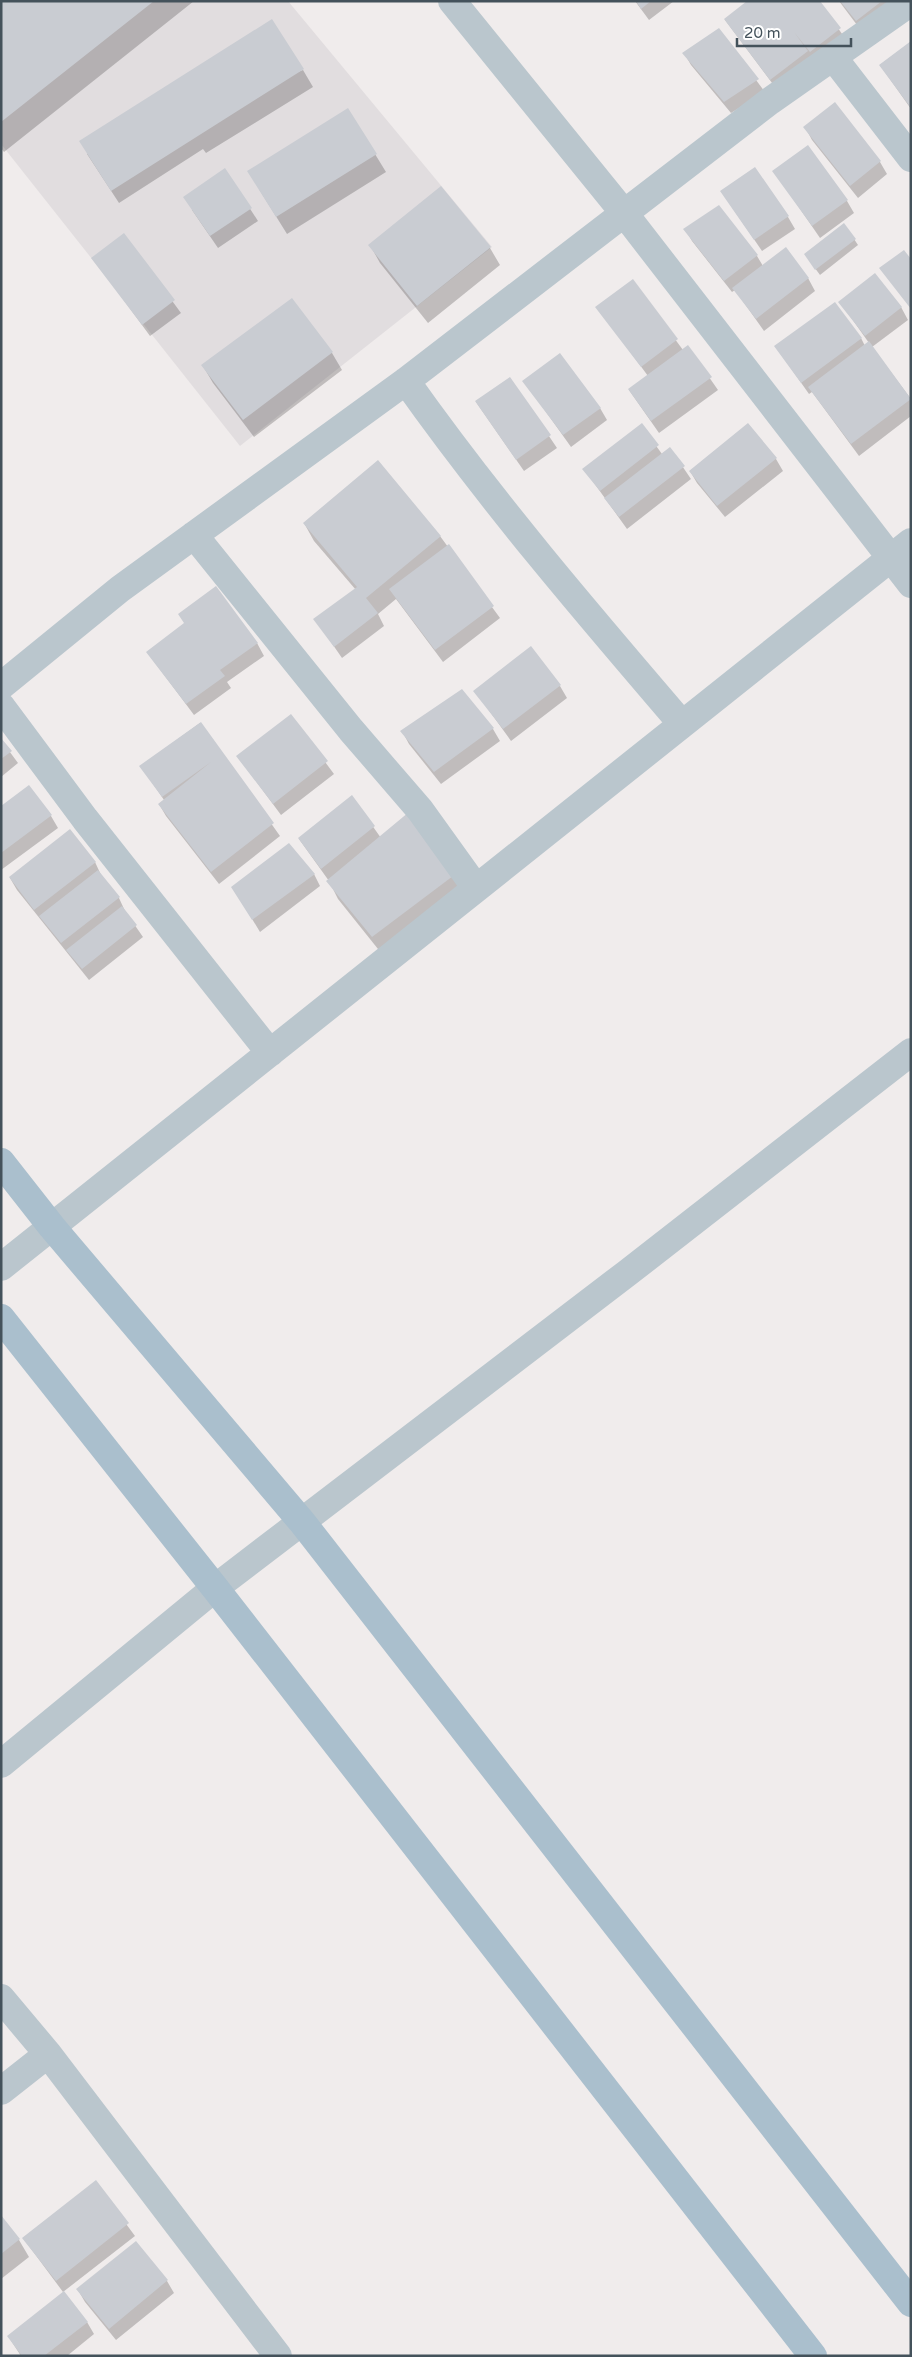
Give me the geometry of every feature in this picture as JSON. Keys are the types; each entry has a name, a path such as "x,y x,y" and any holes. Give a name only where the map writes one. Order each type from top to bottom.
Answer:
{"main road":[{"path":"1,1162 52,1226 302,1522 911,2303"},
{"path":"1,1318 215,1588 813,2356"}],"street":[{"path":"452,1 900,550 911,584"},
{"path":"1,686 120,589 406,380 770,101 911,2"},
{"path":"833,57 911,158"},
{"path":"406,380 450,443 553,573 682,724"},
{"path":"194,535 351,730 420,810 476,888"},
{"path":"1,1267 900,550"},
{"path":"1,706 86,819 270,1052"},
{"path":"1,1764 215,1588 911,1052"},
{"path":"1,1998 48,2054 278,2356"},
{"path":"1,2091 48,2054"}],"shaded area":[{"path":"1,1 288,1 492,247 240,446 1,144"}],"building":[{"path":"1,1 154,1 1,122"},
{"path":"636,1 651,1 641,9"},
{"path":"747,1 820,1 841,28 810,52 794,32 808,51 770,80 724,19"},
{"path":"840,1 882,1 856,21"},
{"path":"272,19 304,69 111,191 79,141"},
{"path":"719,28 759,79 724,102 682,53"},
{"path":"911,41 911,108 879,65"},
{"path":"835,102 881,161 850,186 803,127"},
{"path":"348,108 377,154 276,217 247,171"},
{"path":"808,145 848,200 812,226 772,171"},
{"path":"755,167 789,216 754,240 720,191"},
{"path":"225,168 252,208 210,236 183,197"},
{"path":"441,186 491,247 417,306 368,245"},
{"path":"719,205 758,255 724,281 683,229"},
{"path":"844,223 856,239 815,270 804,254"},
{"path":"124,233 175,300 142,325 91,258"},
{"path":"786,247 809,278 756,319 732,288"},
{"path":"904,250 911,259 911,309 879,268"},
{"path":"875,273 902,307 865,336 838,302"},
{"path":"633,279 678,339 641,367 595,307"},
{"path":"292,298 333,352 243,420 201,365"},
{"path":"835,302 862,338 801,383 774,346"},
{"path":"869,341 911,399 851,444 808,387"},
{"path":"688,345 712,377 651,421 628,389"},
{"path":"560,353 601,408 563,435 522,381"},
{"path":"510,377 551,435 516,460 475,401"},
{"path":"642,423 659,445 600,491 582,469"},
{"path":"748,423 777,458 717,506 689,471"},
{"path":"670,447 685,466 619,517 604,498"},
{"path":"378,460 441,536 366,598 378,613 334,647 313,619 357,587 303,523"},
{"path":"449,544 494,606 435,650 389,589"},
{"path":"216,586 258,643 220,670 225,676 186,704 146,652 184,623 178,614"},
{"path":"531,646 561,685 503,729 473,691"},
{"path":"462,689 494,728 434,772 400,731"},
{"path":"291,714 328,761 273,804 236,756"},
{"path":"201,722 274,823 211,872 158,804 211,762 162,797 139,766"},
{"path":"1,738 12,751 1,759"},
{"path":"29,785 52,815 1,853 1,806"},
{"path":"352,795 375,826 321,869 298,838"},
{"path":"409,812 457,873 372,937 326,881"},
{"path":"70,829 96,862 34,910 9,877"},
{"path":"289,843 315,874 252,920 231,887"},
{"path":"98,870 120,897 61,943 39,916"},
{"path":"122,906 137,925 82,969 66,950"},
{"path":"96,2180 129,2223 56,2281 22,2238"},
{"path":"1,2215 20,2239 1,2254"},
{"path":"136,2241 168,2280 109,2329 76,2289"},
{"path":"64,2291 88,2322 44,2356 22,2356 7,2336"}]}
